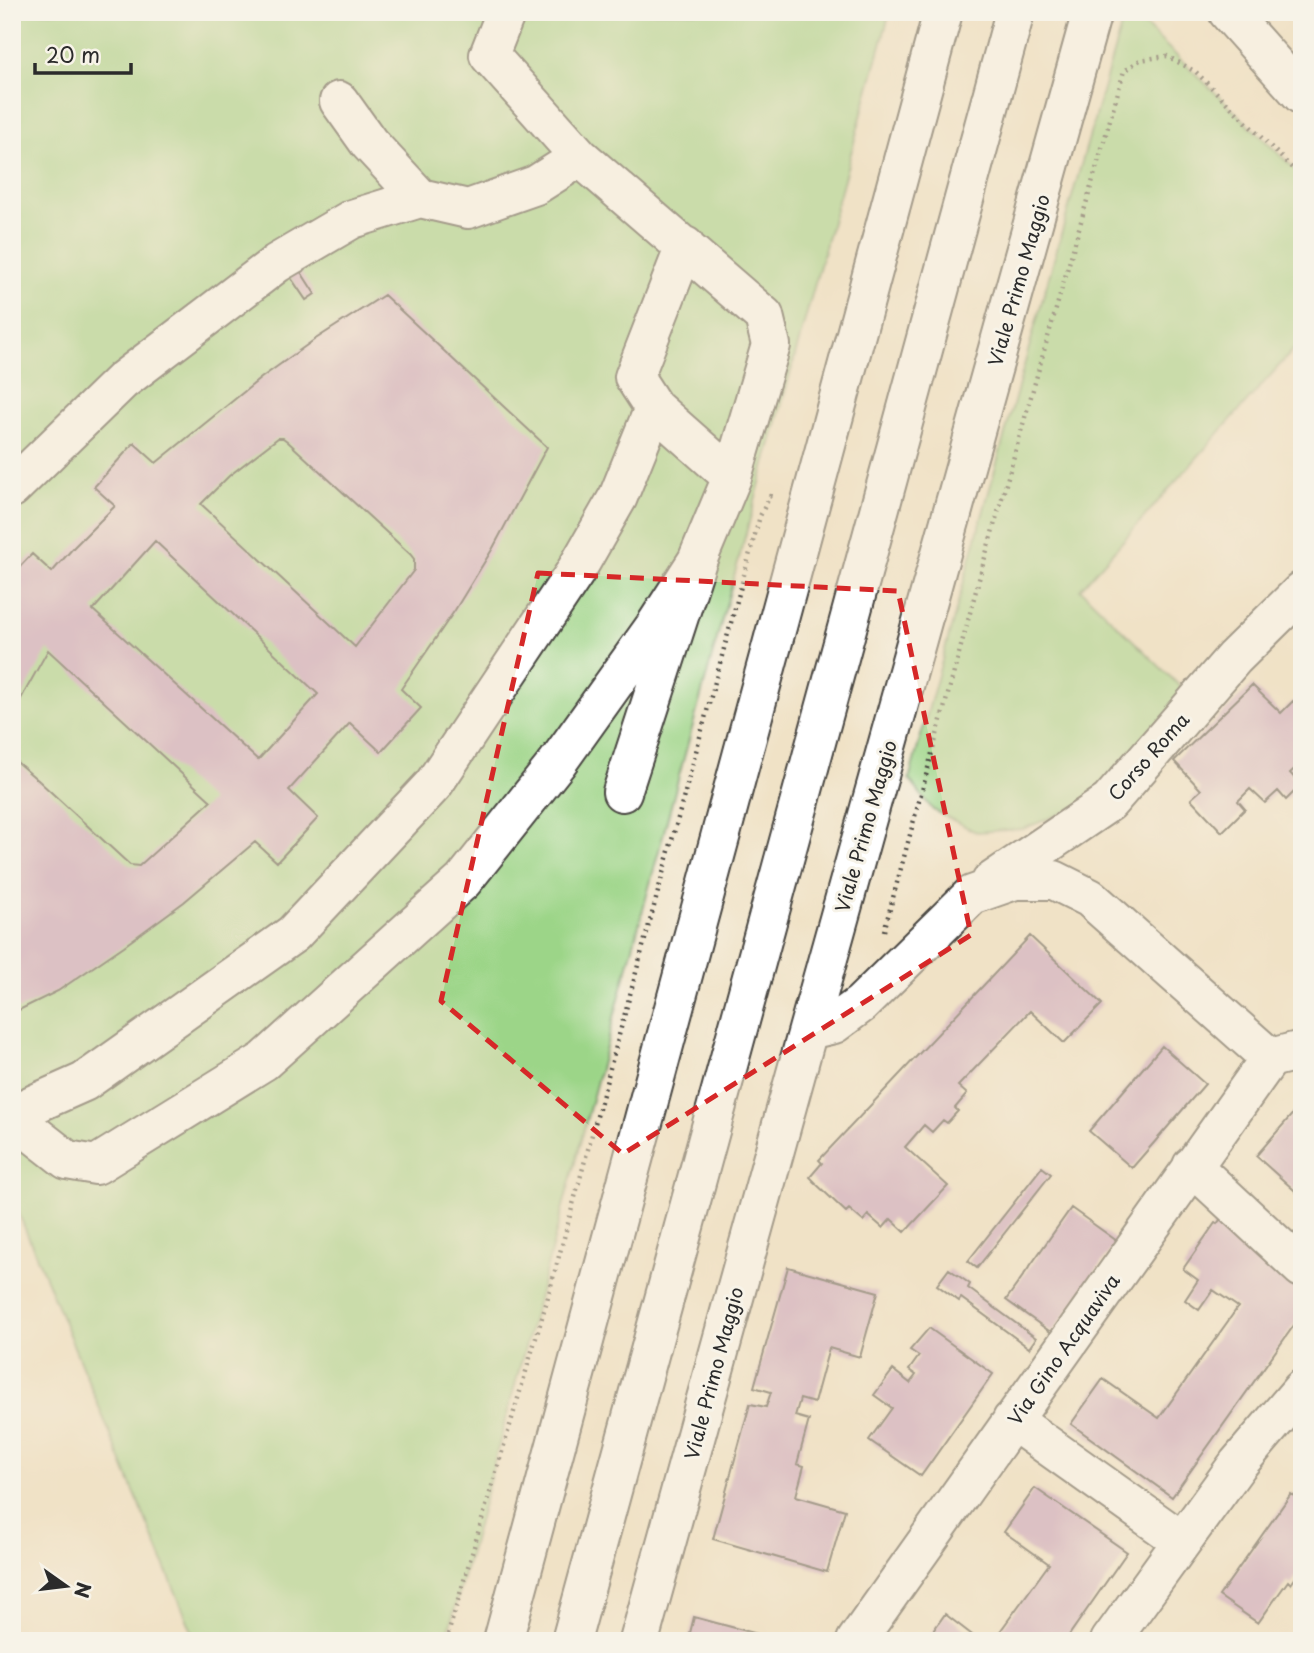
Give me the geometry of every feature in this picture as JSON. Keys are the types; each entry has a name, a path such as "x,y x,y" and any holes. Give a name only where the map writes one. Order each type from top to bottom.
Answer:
{"street":[{"path":"506,12 489,55 580,157 764,316 771,345 732,477 696,561 622,792"},
{"path":"503,1641 943,12"},
{"path":"571,1641 1015,12"},
{"name":"Viale Primo Maggio","path":"639,1641 1092,12"},
{"path":"1228,12 1302,95"},
{"path":"339,102 369,143 421,198"},
{"path":"12,488 122,382 277,263 352,219 421,198 468,209 536,185 580,157"},
{"path":"685,246 634,377 654,408 732,477"},
{"path":"654,408 618,497 574,574 433,785 293,934 84,1082 12,1116 68,1160 96,1165 264,1061 463,881 557,762 655,626 696,561"},
{"name":"Corso Roma","path":"972,895 1109,802 1234,658 1302,591"},
{"name":"Via Gino Acquaviva","path":"808,1030 834,1024 861,1004 972,895 1015,880 1055,880 1090,898 1286,1054 1192,1166 856,1641"},
{"path":"1192,1166 1302,1268"},
{"path":"1111,1641 1238,1464 1302,1389"},
{"path":"1012,1420 1182,1541"}],"path":[{"path":"884,933 985,561 1124,71 1140,60 1167,56 1196,72 1302,178"}],"highlighted area":[{"path":"538,573 898,591 971,935 623,1154 441,1001"}],"green space":[{"path":"15,12 890,12 682,765 446,1641 196,1641 12,1202 12,26"},
{"path":"1125,12 1131,12 1302,176 1302,340 1080,589 1187,693 1082,805 1023,829 976,832 933,810 909,779"}],"building":[{"path":"299,269 315,294 306,300 289,275"},
{"path":"384,295 547,447 493,548 401,689 421,708 381,752 350,723 289,790 318,818 277,862 255,842 184,902 124,946 58,991 19,1010 12,1004 12,758 130,865 139,866 211,801 48,650 12,715 12,622 15,619 12,616 12,575 32,554 52,572 115,506 94,487 134,443 156,463 261,378","holes":["278,438 287,441 414,559 414,570 355,647 201,504 229,476","155,541 318,694 258,760 93,610"]},
{"path":"1252,685 1281,713 1293,701 1302,711 1302,762 1290,773 1301,785 1286,800 1278,791 1265,803 1250,789 1238,801 1245,809 1222,832 1191,799 1201,790 1174,761"},
{"path":"1030,936 1102,1004 1064,1043 1030,1011 958,1086 967,1094 955,1108 958,1111 947,1123 943,1120 932,1132 924,1125 905,1147 948,1186 905,1232 891,1219 883,1228 868,1215 863,1221 849,1209 846,1212 810,1177 822,1163 819,1160"},
{"path":"1162,1046 1205,1084 1132,1168 1089,1131"},
{"path":"1302,1103 1302,1197 1256,1156"},
{"path":"1042,1167 1051,1174 977,1268 968,1261"},
{"path":"1071,1208 1117,1241 1052,1333 1006,1300"},
{"path":"1222,1217 1302,1275 1302,1314 1172,1497 1071,1424 1103,1379 1159,1418 1238,1307 1213,1290 1199,1310 1185,1300 1198,1280 1183,1269"},
{"path":"788,1267 878,1292 860,1357 829,1348 814,1403 800,1399 795,1416 809,1420 797,1464 804,1466 796,1496 845,1510 827,1572 713,1539 750,1404 766,1407 771,1392 754,1387"},
{"path":"949,1269 970,1284 968,1288 1036,1338 1029,1348 961,1298 959,1301 937,1285"},
{"path":"929,1328 993,1374 921,1476 869,1440 892,1408 874,1395 893,1370 910,1383 916,1375 909,1370 919,1356 910,1350"},
{"path":"1035,1488 1127,1552 1065,1641 993,1641 1049,1564 1004,1532"},
{"path":"1291,1494 1302,1502 1302,1561 1298,1566 1302,1569 1291,1584 1288,1581 1258,1623 1219,1596"},
{"path":"945,1614 980,1641 926,1641"},
{"path":"694,1617 780,1640 780,1641 688,1641"}]}
